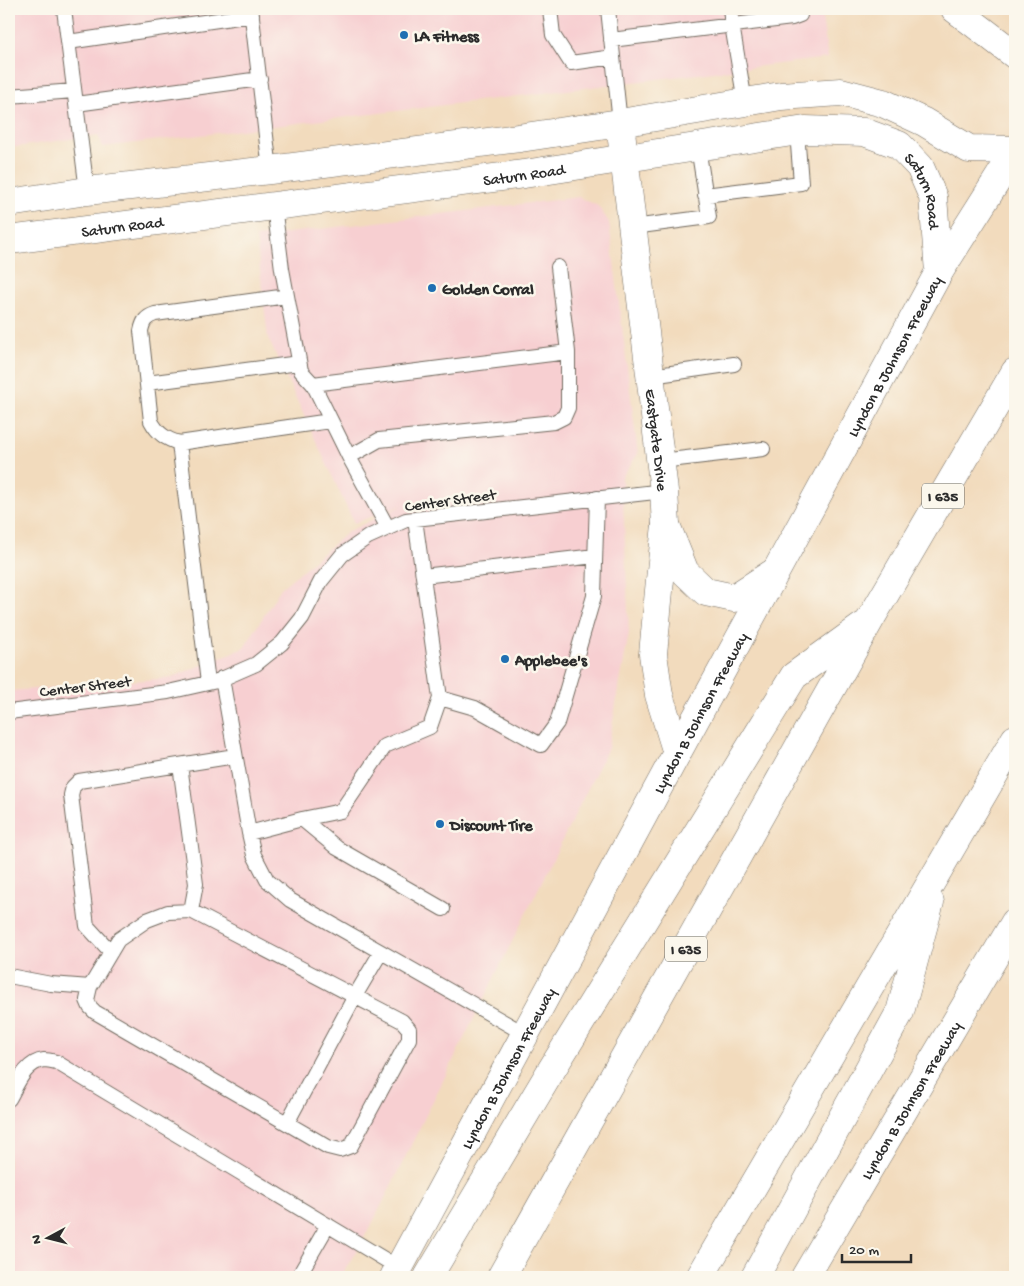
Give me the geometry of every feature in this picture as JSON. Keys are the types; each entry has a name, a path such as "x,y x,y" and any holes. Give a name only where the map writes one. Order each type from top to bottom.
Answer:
{"main road":[{"path":"955,9 1015,55"},
{"path":"9,203 87,191 519,138 781,96 841,92 883,103 924,122 969,149 1015,151"},
{"name":"Eastgate Drive","path":"620,123 664,491 666,525 653,654 659,695 677,753"},
{"name":"Saturn Road","path":"9,240 524,174 804,130 864,132 899,145 920,167 933,197 939,272"},
{"name":"Lyndon B Johnson Freeway","path":"396,1273 939,272 1015,151"},
{"path":"270,170 274,206"},
{"name":"I 635","path":"501,1277 870,620 1015,372"},
{"path":"666,525 685,572 706,592 734,598 776,570"},
{"path":"428,1277 552,1069 794,676 870,620"},
{"path":"700,1277 1015,739"},
{"path":"755,1277 900,1012 939,868"},
{"name":"Lyndon B Johnson Freeway","path":"805,1277 1015,922"}],"lane":[{"path":"64,9 87,191"},
{"path":"550,9 553,35 571,63 613,57"},
{"path":"608,9 620,123"},
{"path":"730,9 745,102"},
{"path":"611,40 792,18 800,15 801,9"},
{"path":"68,42 252,12 270,170"},
{"path":"9,96 75,97 260,79"},
{"path":"705,195 801,183 797,132"},
{"path":"633,227 709,217 698,147"},
{"path":"274,206 282,269 301,371 313,384 330,421 388,528"},
{"path":"349,457 379,440 554,422 564,417 568,408 568,352 558,267"},
{"path":"287,296 155,314 148,317 143,322 141,331 151,421 155,429 162,436 179,443 330,421"},
{"path":"313,384 568,352"},
{"path":"147,383 299,363"},
{"path":"651,376 734,364"},
{"path":"179,443 208,683"},
{"path":"661,461 764,449"},
{"name":"Center Street","path":"9,712 168,692 208,683 256,664 282,643 302,618 321,580 342,555 368,537 406,520 664,491"},
{"path":"440,698 475,708 541,745 557,724 594,596 597,498"},
{"path":"249,833 302,818 342,812 385,746 430,727 440,698 415,519"},
{"path":"422,576 595,556"},
{"path":"222,678 249,833 254,855 267,880 290,900 524,1034"},
{"path":"111,952 87,926 71,795 73,787 79,781 236,756"},
{"path":"180,764 196,884 191,911"},
{"path":"302,818 337,848 443,909"},
{"path":"191,911 402,1020 409,1029 409,1039 351,1146 340,1150 328,1147 90,1008 87,1000 90,987 118,940 147,920 168,912 191,911"},
{"path":"287,1123 355,996 381,952"},
{"path":"9,976 51,984 90,987"},
{"path":"9,1099 23,1073 34,1063 45,1060 56,1062 328,1225 396,1273"},
{"path":"298,1277 328,1225"}],"shaded area":[{"path":"9,9 821,9 828,58 103,147 98,135 9,148"},
{"path":"579,197 598,206 609,222 638,454 622,477 629,633 608,748 374,1220 341,1277 9,1277 9,691 170,678 244,648 281,588 349,531 403,505 354,523 268,338 256,237"}],"place":[{"name":"LA Fitness","path":"404,35"},
{"name":"Golden Corral","path":"432,288"},
{"name":"Applebee's","path":"505,659"},
{"name":"Discount Tire","path":"440,824"}]}
